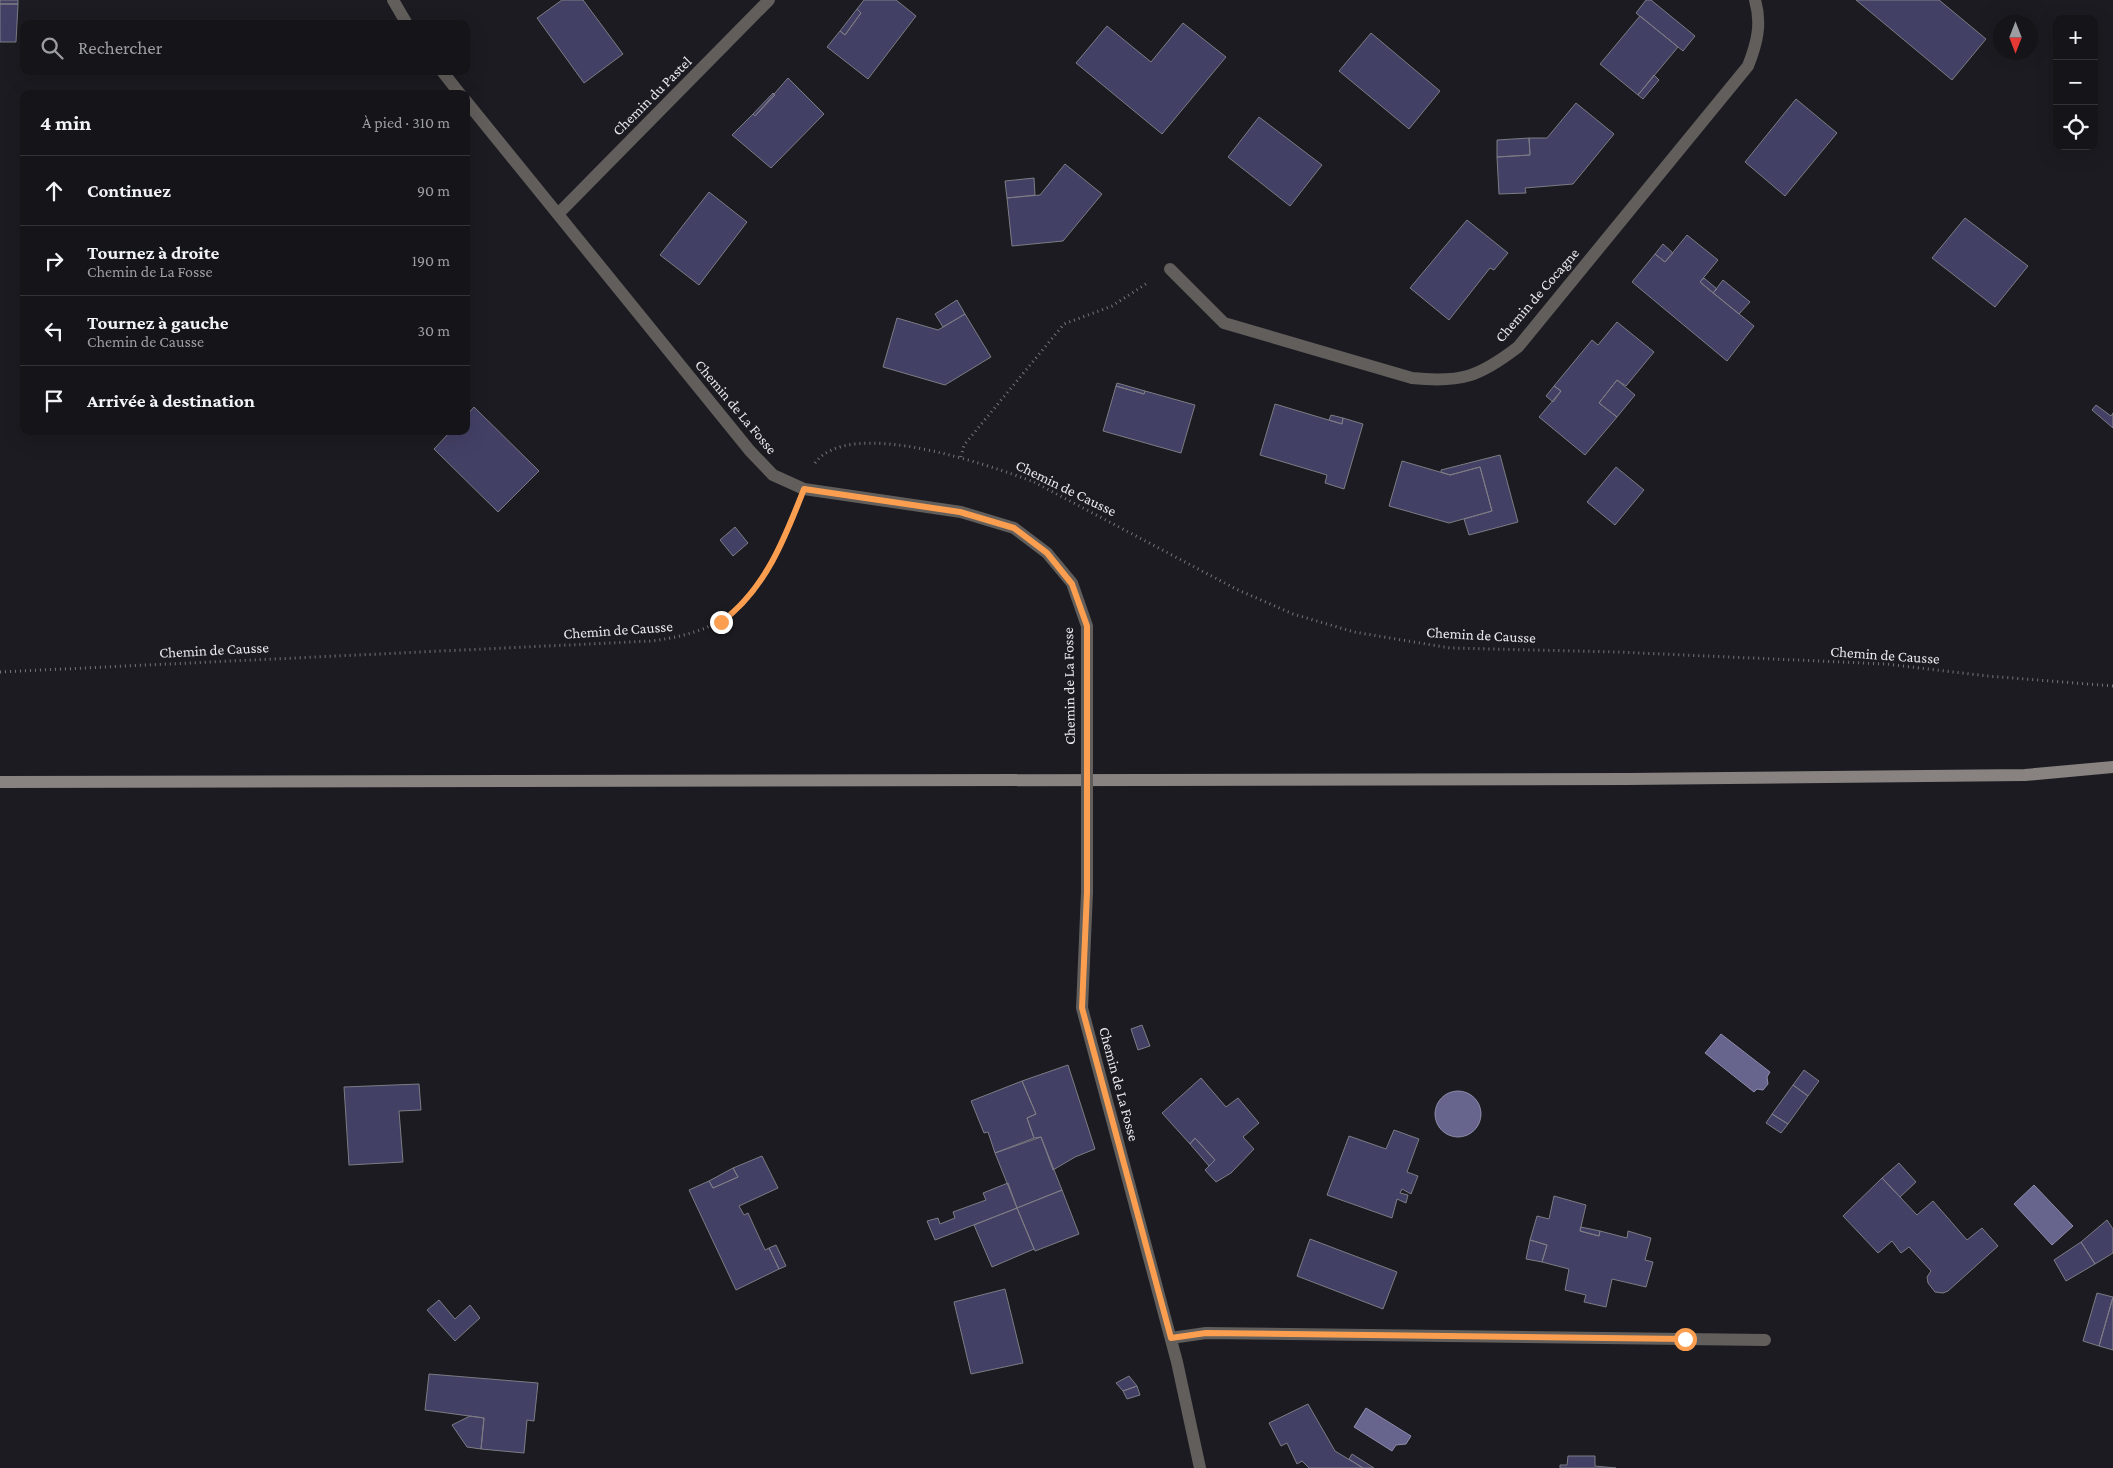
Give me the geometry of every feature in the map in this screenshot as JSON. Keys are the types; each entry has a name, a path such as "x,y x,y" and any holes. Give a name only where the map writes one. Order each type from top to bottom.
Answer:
{"main road":[{"path":"0,782 1627,779 2025,776 2113,767"}],"street":[{"path":"393,0 405,20"},
{"name":"Chemin du Pastel","path":"558,214 769,0"},
{"name":"Chemin de Cocagne","path":"1170,269 1224,323 1412,378 1442,381 1469,377 1495,365 1518,347 1748,66 1757,44 1760,22 1755,0"},
{"path":"445,75 457,90"},
{"name":"Chemin de La Fosse","path":"470,106 750,452 773,476 804,489 960,512 1014,528 1047,553 1072,584 1087,626 1087,892 1082,1008 1171,1338 1200,1468"},
{"path":"1171,1338 1206,1333 1765,1340"}],"path":[{"path":"960,457 964,445 1064,324 1112,306 1170,269"},
{"name":"Chemin de Causse","path":"0,672 652,641 700,632 721,622 750,597 761,581 794,515 811,468 819,457 830,450 859,443 891,444 960,457 1034,482 1236,588 1277,607 1354,632 1450,648 1616,652 1886,664 1987,676 2113,686"}],"shaded area":[{"path":"1721,1034 1770,1072 1767,1077 1768,1084 1763,1090 1757,1089 1754,1092 1705,1053"},
{"path":"1463,1091 1475,1097 1480,1105 1480,1123 1475,1131 1467,1136 1453,1137 1441,1131 1436,1123 1435,1109 1441,1097 1449,1092"},
{"path":"2034,1185 2073,1226 2052,1245 2014,1204"},
{"path":"1366,1408 1411,1436 1406,1444 1396,1445 1392,1451 1354,1427"}],"building":[{"path":"0,0 18,0 18,4 0,4"},
{"path":"562,0 583,0 623,54 584,83 537,18"},
{"path":"864,0 896,0 916,16 868,79 827,47 840,31 845,35 861,13 857,9"},
{"path":"1646,0 1651,0 1695,36 1683,51 1636,13"},
{"path":"1856,0 1939,0 1986,39 1952,80"},
{"path":"0,4 18,4 16,42 0,42"},
{"path":"857,9 861,13 845,35 840,31"},
{"path":"1640,16 1678,47 1638,95 1600,64"},
{"path":"1183,23 1226,57 1162,134 1076,63 1107,26 1151,62"},
{"path":"1371,33 1440,91 1409,129 1339,71"},
{"path":"1654,75 1659,80 1643,99 1638,95"},
{"path":"788,78 824,114 771,168 732,135 753,114 755,116"},
{"path":"773,93 775,95 755,116 753,114"},
{"path":"1796,99 1837,133 1785,196 1745,162"},
{"path":"1576,103 1614,134 1573,184 1525,188 1526,193 1499,194 1497,157 1530,155 1529,138 1547,138"},
{"path":"1259,117 1322,165 1290,206 1228,157"},
{"path":"1529,138 1530,155 1497,157 1497,140"},
{"path":"1065,164 1102,194 1063,241 1012,246 1007,198 1040,195"},
{"path":"1034,178 1035,195 1007,198 1005,181"},
{"path":"709,192 747,222 699,285 660,255"},
{"path":"1965,218 2028,266 1995,307 1932,258"},
{"path":"1467,220 1508,253 1494,270 1490,268 1449,320 1410,288"},
{"path":"1687,235 1718,260 1700,282 1754,326 1727,361 1632,282 1655,254 1665,262"},
{"path":"1663,244 1673,253 1665,262 1655,254"},
{"path":"1704,278 1717,289 1713,293 1700,282"},
{"path":"1723,280 1750,302 1739,314 1713,293"},
{"path":"957,300 965,314 943,327 935,314"},
{"path":"965,314 991,357 945,385 883,367 897,318 938,330"},
{"path":"1617,322 1654,352 1626,386 1617,380 1599,403 1617,417 1585,455 1539,417 1561,391 1554,386 1592,340 1598,345"},
{"path":"1617,380 1635,395 1617,417 1599,403"},
{"path":"1117,383 1145,391 1144,394 1116,386"},
{"path":"1116,386 1144,394 1145,391 1195,405 1181,453 1103,431"},
{"path":"1554,386 1561,391 1553,402 1546,396"},
{"path":"1275,404 1342,424 1343,418 1363,424 1344,489 1325,483 1327,475 1260,455"},
{"path":"2096,405 2111,416 2113,413 2113,428 2092,410"},
{"path":"474,407 539,471 498,512 434,449 447,435 470,435 470,412"},
{"path":"1331,415 1343,418 1342,424 1329,420"},
{"path":"1500,455 1518,522 1469,535 1464,519 1492,511 1480,467 1450,475 1441,472 1441,470"},
{"path":"1402,461 1450,475 1480,467 1492,511 1449,523 1389,506"},
{"path":"1616,467 1644,490 1615,525 1587,502"},
{"path":"735,527 748,543 733,556 720,540"},
{"path":"1142,1025 1150,1046 1138,1050 1131,1029"},
{"path":"1068,1065 1095,1149 1075,1157 1053,1170 1041,1137 1034,1138 1027,1118 1036,1114 1022,1081"},
{"path":"1804,1070 1819,1081 1808,1096 1793,1085"},
{"path":"1201,1078 1226,1107 1238,1098 1259,1123 1243,1137 1254,1149 1231,1173 1216,1182 1205,1170 1215,1160 1195,1138 1190,1144 1162,1113"},
{"path":"1022,1081 1036,1114 1027,1118 1034,1138 995,1153 988,1132 984,1133 971,1101"},
{"path":"419,1084 421,1110 399,1111 403,1162 349,1165 344,1087"},
{"path":"1793,1085 1808,1096 1788,1124 1772,1114"},
{"path":"1772,1114 1788,1124 1781,1133 1766,1123"},
{"path":"1394,1130 1419,1139 1407,1172 1418,1176 1411,1194 1402,1189 1400,1193 1408,1195 1406,1203 1397,1199 1392,1218 1327,1195 1349,1136 1386,1149"},
{"path":"1041,1137 1062,1190 1017,1208 995,1153"},
{"path":"1195,1138 1215,1160 1209,1166 1190,1144"},
{"path":"762,1156 778,1188 739,1206 744,1215 748,1213 765,1250 769,1248 779,1269 736,1290 689,1190 709,1181 713,1188 738,1177 733,1168"},
{"path":"1899,1163 1916,1182 1900,1197 1882,1178"},
{"path":"733,1168 738,1177 713,1188 709,1181"},
{"path":"1882,1178 1917,1215 1933,1201 1967,1240 1982,1228 1998,1246 1948,1291 1943,1293 1935,1292 1928,1283 1927,1277 1931,1271 1909,1247 1901,1253 1892,1241 1878,1253 1843,1216"},
{"path":"1008,1183 1017,1208 935,1240 927,1221 938,1218 940,1224 955,1218 953,1212 986,1200 983,1193"},
{"path":"1062,1190 1079,1234 1035,1251 1017,1208"},
{"path":"1554,1196 1586,1205 1580,1231 1599,1236 1600,1231 1627,1238 1628,1231 1651,1238 1645,1260 1653,1262 1646,1287 1612,1279 1606,1307 1584,1302 1586,1295 1565,1290 1569,1269 1542,1262 1547,1245 1530,1240 1537,1216 1549,1219"},
{"path":"1017,1208 1034,1249 992,1267 974,1225"},
{"path":"2107,1220 2113,1229 2113,1253 2095,1264 2081,1242"},
{"path":"1581,1227 1600,1231 1599,1236 1580,1231"},
{"path":"1310,1239 1397,1272 1383,1309 1297,1276"},
{"path":"1530,1240 1547,1245 1542,1262 1526,1259"},
{"path":"2081,1242 2095,1264 2066,1281 2054,1260"},
{"path":"776,1245 786,1266 779,1269 769,1248"},
{"path":"1005,1289 1023,1363 971,1374 954,1302"},
{"path":"2097,1293 2113,1297 2099,1346 2083,1341"},
{"path":"2113,1297 2113,1350 2099,1346"},
{"path":"439,1300 455,1319 470,1305 480,1318 455,1341 427,1310"},
{"path":"429,1374 538,1383 534,1421 527,1420 524,1453 481,1449 484,1418 425,1410"},
{"path":"1129,1376 1137,1386 1123,1391 1116,1383"},
{"path":"1137,1386 1140,1395 1127,1399 1123,1391"},
{"path":"1308,1404 1335,1451 1363,1468 1309,1468 1302,1461 1297,1464 1287,1443 1281,1446 1269,1423"},
{"path":"470,1416 484,1418 481,1449 467,1447 452,1425"},
{"path":"1352,1454 1374,1468 1363,1468 1349,1459"},
{"path":"1568,1456 1595,1456 1595,1466 1616,1468 1560,1468 1560,1465 1567,1465"}],"route":[{"path":"721,622 737,611 761,581 794,515 804,489 960,512 1014,528 1047,553 1072,584 1087,626 1087,892 1082,1008 1171,1338 1206,1333 1685,1339"}]}
